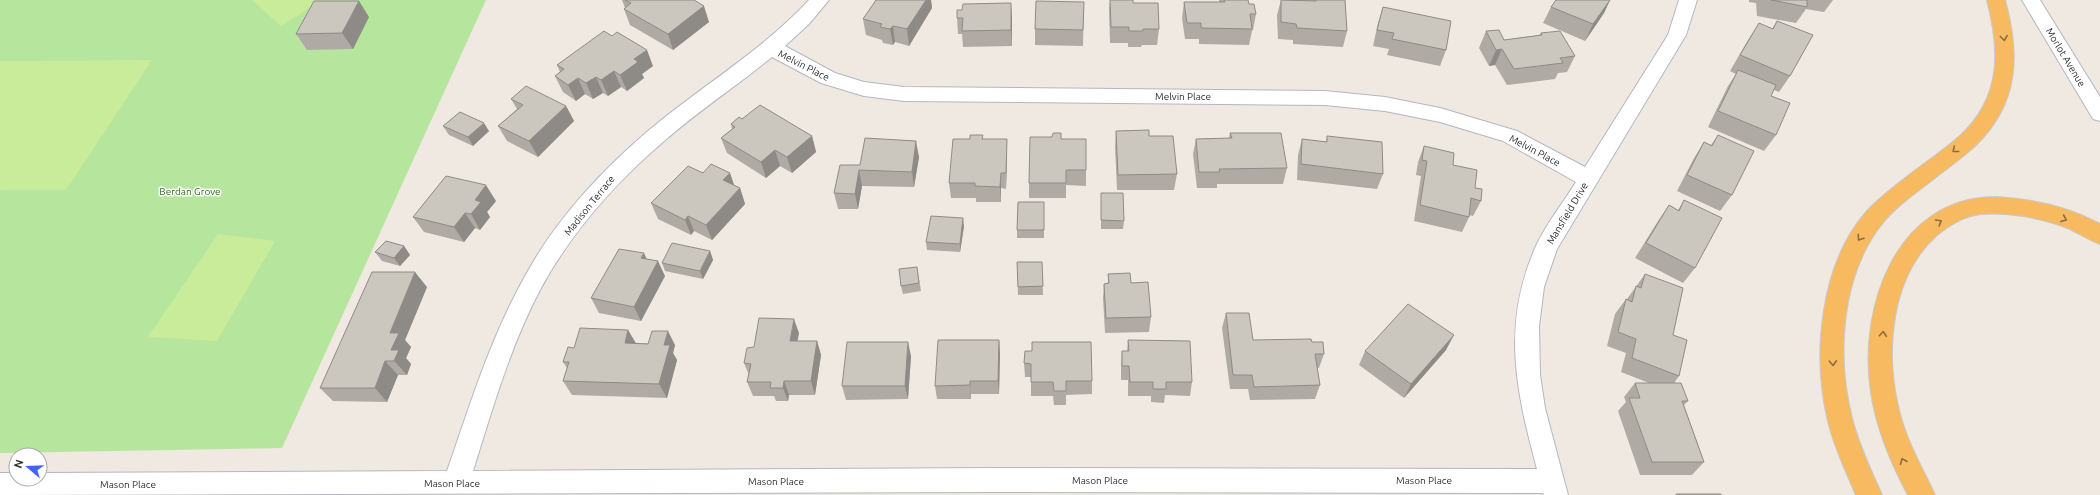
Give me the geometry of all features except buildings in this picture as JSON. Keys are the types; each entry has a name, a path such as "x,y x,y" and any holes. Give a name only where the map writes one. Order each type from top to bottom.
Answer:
{"highway":[{"path":"1869,495 1854,463 1837,404 1832,363 1834,317 1842,276 1857,244 1874,218 1974,134 1990,116 2000,94 2005,71 2006,48 2002,20 1996,0"},
{"path":"1922,495 1904,462 1889,419 1881,376 1882,334 1888,296 1900,266 1915,243 1934,224 1958,210 1990,206 2022,207 2056,215 2100,235"}],"street":[{"name":"Madison Terrace","path":"456,483 498,359 520,306 551,253 577,217 615,174 657,136 772,48 803,20 820,0"},
{"name":"Mansfield Drive","path":"1555,488 1532,401 1528,375 1527,326 1533,287 1547,247 1677,35 1688,0"},
{"name":"Morlot Avenue","path":"2031,0 2100,114"},
{"name":"Melvin Place","path":"772,48 828,78 864,89 904,94 1324,98 1385,104 1440,115 1510,136 1588,179"},
{"name":"Mason Place","path":"0,486 125,489 456,483 996,487 1555,488"}],"green space":[{"name":"Berdan Grove","path":"0,0 486,0 282,448 48,452 48,447 8,447 8,453 0,453"},
{"path":"252,0 322,0 281,26"},
{"path":"152,60 66,190 1,190 0,192 0,61"},
{"path":"218,234 275,241 217,341 148,337"}]}
